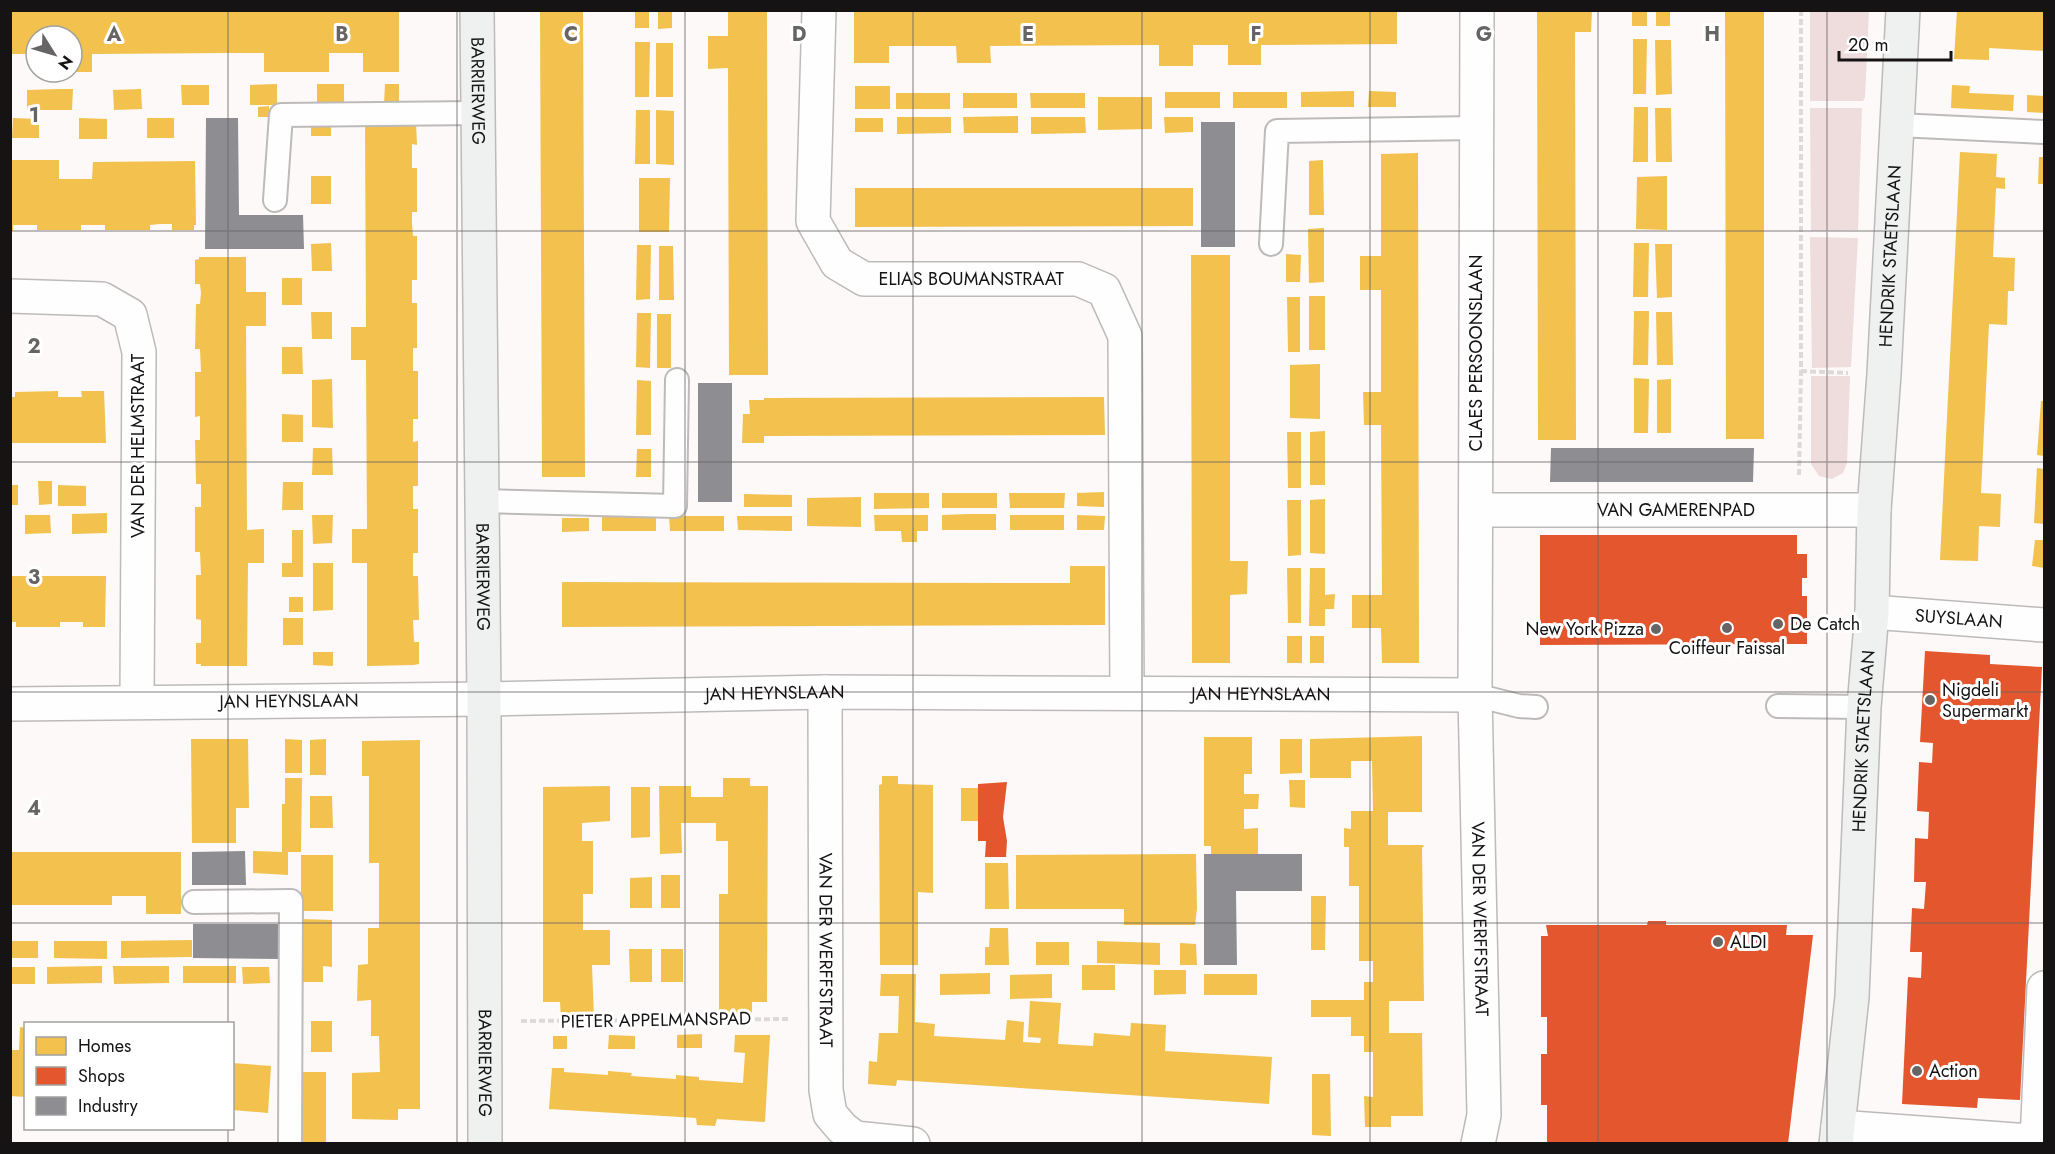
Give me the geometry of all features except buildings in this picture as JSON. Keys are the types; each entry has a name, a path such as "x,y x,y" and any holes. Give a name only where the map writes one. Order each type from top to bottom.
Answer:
{"street":[{"name":"BARRIERWEG","path":"477,10 484,699 485,1143"},
{"name":"ELIAS BOUMANSTRAAT","path":"819,10 813,221 837,263 864,279 1078,279 1104,291 1125,336 1127,693"},
{"name":"CLAES PERSOONSLAAN","path":"1475,694 1477,10"},
{"name":"HENDRIK STAETSLAAN","path":"1837,1135 1852,997 1864,707 1872,612 1874,510 1884,374 1903,10"},
{"name":"VAN DER HELMSTRAAT","path":"10,296 102,299 130,315 139,352 137,702"},
{"name":"VAN GAMERENPAD","path":"1476,510 1874,510"},
{"name":"SUYSLAAN","path":"1872,612 2044,625"},
{"name":"JAN HEYNSLAAN","path":"10,704 484,699 825,692 1475,694"},
{"name":"VAN DER WERFFSTRAAT","path":"825,692 826,1090 830,1114 855,1138 913,1143"},
{"name":"VAN DER WERFFSTRAAT","path":"1475,694 1484,1115 1478,1143"},
{"path":"1837,1135 2041,1142 2044,988"}],"lane":[{"path":"275,200 281,115 478,113"},
{"path":"1898,125 2044,132"},
{"path":"1271,244 1277,131 1477,128"},
{"path":"482,501 675,506 677,380"},
{"name":"JAN HEYNSLAAN","path":"1475,694 1519,706 1536,707"},
{"path":"1778,706 1864,707"},
{"path":"194,902 291,901 290,1143"}],"path":[{"path":"1798,510 1801,371 1801,10"},
{"path":"1801,371 1884,374"},
{"name":"PIETER APPELMANSPAD","path":"485,1021 826,1018"}],"shaded area":[{"path":"1810,11 1869,11 1863,101 1810,101"},
{"path":"1810,108 1862,108 1858,230 1811,231"},
{"path":"1810,237 1858,238 1851,367 1812,368"},
{"path":"1811,376 1850,376 1847,463 1843,473 1832,479 1819,476 1811,464"}],"place":[{"name":"De Catch","path":"1778,624"},
{"name":"Coiffeur Faissal","path":"1727,628"},
{"name":"New York Pizza","path":"1656,629"},
{"name":"Nigdeli Supermarkt","path":"1930,700"},
{"name":"ALDI","path":"1718,942"},
{"name":"Action","path":"1917,1071"}]}
